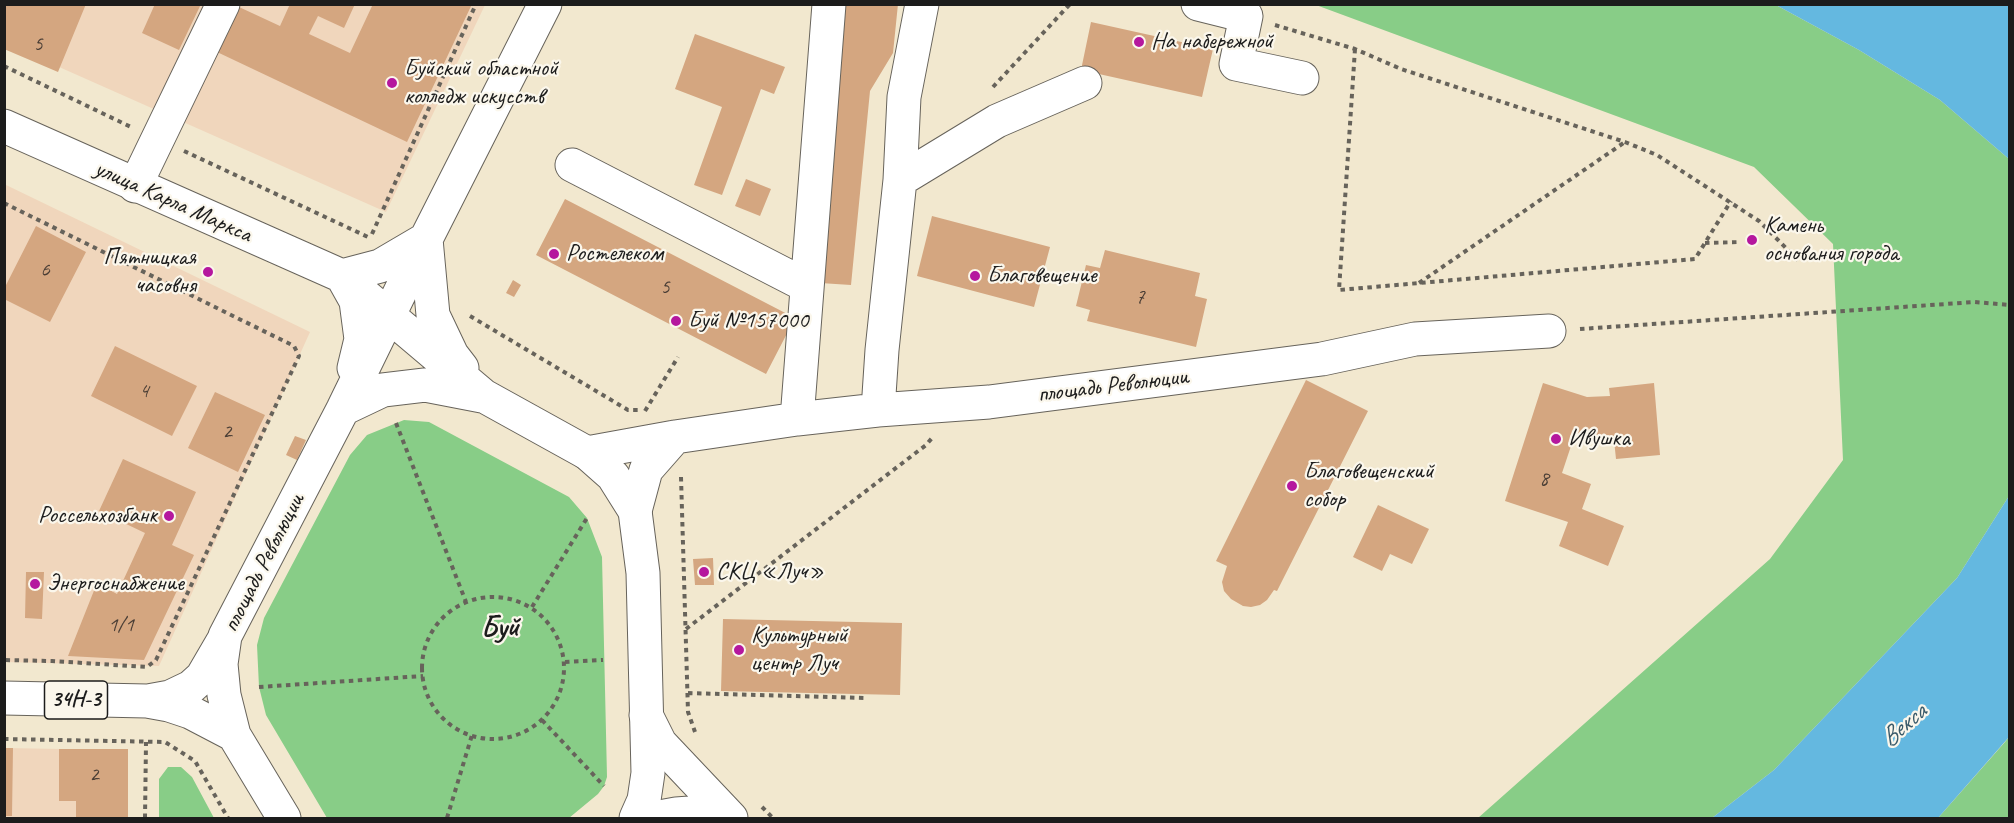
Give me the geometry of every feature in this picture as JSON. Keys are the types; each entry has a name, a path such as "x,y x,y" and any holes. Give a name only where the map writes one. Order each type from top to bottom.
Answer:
{"main road":[{"path":"135,186 223,4"},
{"name":"площадь Революции","path":"284,819 234,735 224,695 221,664 225,636 343,409 545,4"},
{"path":"797,419 829,4"},
{"path":"878,410 900,180 904,97 922,4"},
{"path":"1198,4 1246,16 1236,64 1302,78"},
{"path":"900,180 997,121 1085,83"},
{"name":"улица Карла Маркса","path":"4,126 342,276"},
{"path":"572,165 807,286"},
{"path":"342,276 380,266 426,239 434,315 452,355 483,396"},
{"path":"342,276 483,396 587,453 613,476 635,511"},
{"path":"342,276 356,301 361,339 343,409"},
{"name":"площадь Революции","path":"587,453 797,419 963,404 1322,359 1415,339 1549,331"},
{"path":"343,409 383,390 425,385 483,396"},
{"path":"636,819 644,800 648,773 643,573 635,511 646,470 675,437"},
{"path":"147,701 170,697 191,687 202,677 225,636"},
{"name":"34Н-3","path":"4,698 147,701"},
{"path":"147,701 190,712 234,735"},
{"path":"646,715 660,743 744,811"},
{"path":"654,819 676,814 704,812 721,819"}],"path":[{"path":"370,238 476,4"},
{"path":"1246,16 1354,50 1412,72 1625,142 1657,155 1759,221 1800,262"},
{"path":"1354,50 1339,290 1695,259 1731,201"},
{"path":"1419,283 1625,142"},
{"path":"4,202 294,346 299,356 156,660 147,667 4,660"},
{"path":"1705,243 1741,242"},
{"path":"1549,331 1975,302 2010,305"},
{"path":"468,315 628,410"},
{"path":"646,411 678,357"},
{"path":"686,629 926,445 963,404"},
{"path":"396,423 466,602"},
{"path":"681,473 688,712 696,735"},
{"path":"532,608 587,518"},
{"path":"489,597 511,598 532,608 548,622 560,641 565,662 563,683 555,703 542,720 527,730 509,737 490,739 471,735 453,727 439,713 428,696 423,676 423,653 432,632 447,614 466,602 489,597"},
{"path":"565,662 603,660"},
{"path":"259,687 423,676"},
{"path":"688,693 865,698"},
{"path":"542,720 604,786"},
{"path":"447,819 471,735"},
{"path":"4,739 165,742 195,760 228,819"},
{"path":"146,742 146,819"},
{"path":"744,811 773,819"}],"shaded area":[{"path":"5,5 485,5 386,212 5,43"},
{"path":"4,184 310,332 159,666 5,662"},
{"path":"5,748 118,750 123,818 5,818"}],"green space":[{"path":"1316,5 1776,5 1859,50 1940,100 2009,159 2009,496 1957,578 1774,770 1712,818 1478,818 1770,559 1843,460 1833,244 1754,167"},
{"path":"404,420 429,422 569,497 587,518 602,557 607,777 598,794 569,818 327,818 266,715 259,687 257,645 264,618 350,455 367,435"},
{"path":"2009,737 2009,818 1938,818 2005,742"},
{"path":"168,767 181,767 192,777 214,818 159,818 159,779"}],"water":[{"path":"1776,5 2009,5 2009,159 1940,100 1859,50"},
{"name":"Векса","path":"2009,496 2009,737 1938,818 1712,818 1774,770 1957,578"}],"building":[{"path":"4,4 86,4 58,72 4,49"},
{"path":"155,4 201,4 179,50 142,33"},
{"path":"290,4 355,4 344,28 318,16 309,34 350,53 373,4 472,4 407,142 217,52 239,7 280,26"},
{"path":"841,4 898,4 893,53 870,91 851,285 820,283"},
{"path":"1091,22 1213,49 1202,97 1081,70"},
{"path":"695,34 785,67 774,94 761,89 722,195 694,185 722,107 675,89"},
{"path":"746,179 771,189 760,216 735,206"},
{"path":"565,199 795,318 766,374 536,255"},
{"path":"932,216 1050,247 1034,307 917,276"},
{"path":"36,226 86,252 50,322 4,299 4,289"},
{"path":"1105,250 1200,273 1195,296 1207,299 1196,347 1087,321 1090,310 1076,306 1086,265 1100,268"},
{"path":"513,280 521,285 514,297 506,293"},
{"path":"115,346 197,386 172,436 91,396"},
{"name":"Благовещенский собор","path":"1306,380 1368,411 1277,591 1274,590 1260,605 1243,606 1231,599 1224,591 1222,582 1227,566 1216,561"},
{"path":"1543,383 1587,397 1610,396 1609,388 1654,383 1660,455 1616,459 1614,440 1573,440 1562,473 1591,484 1582,509 1624,526 1608,566 1559,546 1568,522 1505,501"},
{"path":"215,392 265,415 238,472 188,448"},
{"path":"295,436 306,440 297,460 286,455"},
{"path":"123,459 196,492 172,545 194,555 144,660 68,656 97,583 117,594 145,533 99,511"},
{"path":"1378,505 1429,529 1412,564 1390,554 1382,571 1353,557"},
{"name":"СКЦ «Луч»","path":"713,558 714,585 695,585 693,559"},
{"name":"Энергоснабжение","path":"26,572 44,572 42,619 25,618"},
{"path":"723,619 902,623 900,695 721,691"},
{"path":"4,748 13,748 12,816 4,816"},
{"path":"59,749 128,749 128,818 76,818 76,801 59,801"}],"place":[{"name":"На набережной","path":"1139,42"},
{"name":"Буйский областной колледж искусств","path":"392,83"},
{"name":"Камень основания города","path":"1752,240"},
{"name":"Ростелеком","path":"554,254"},
{"name":"Пятницкая часовня","path":"208,272"},
{"name":"Благовещение","path":"975,276"},
{"name":"Буй №157000","path":"676,321"},
{"name":"Ивушка","path":"1556,439"},
{"name":"Благовещенский собор","path":"1292,486"},
{"name":"Россельхозбанк","path":"169,516"},
{"name":"СКЦ «Луч»","path":"704,572"},
{"name":"Энергоснабжение","path":"35,584"},
{"name":"Культурный центр Луч","path":"739,650"}],"district":[{"name":"Буй","path":"500,628"}]}
